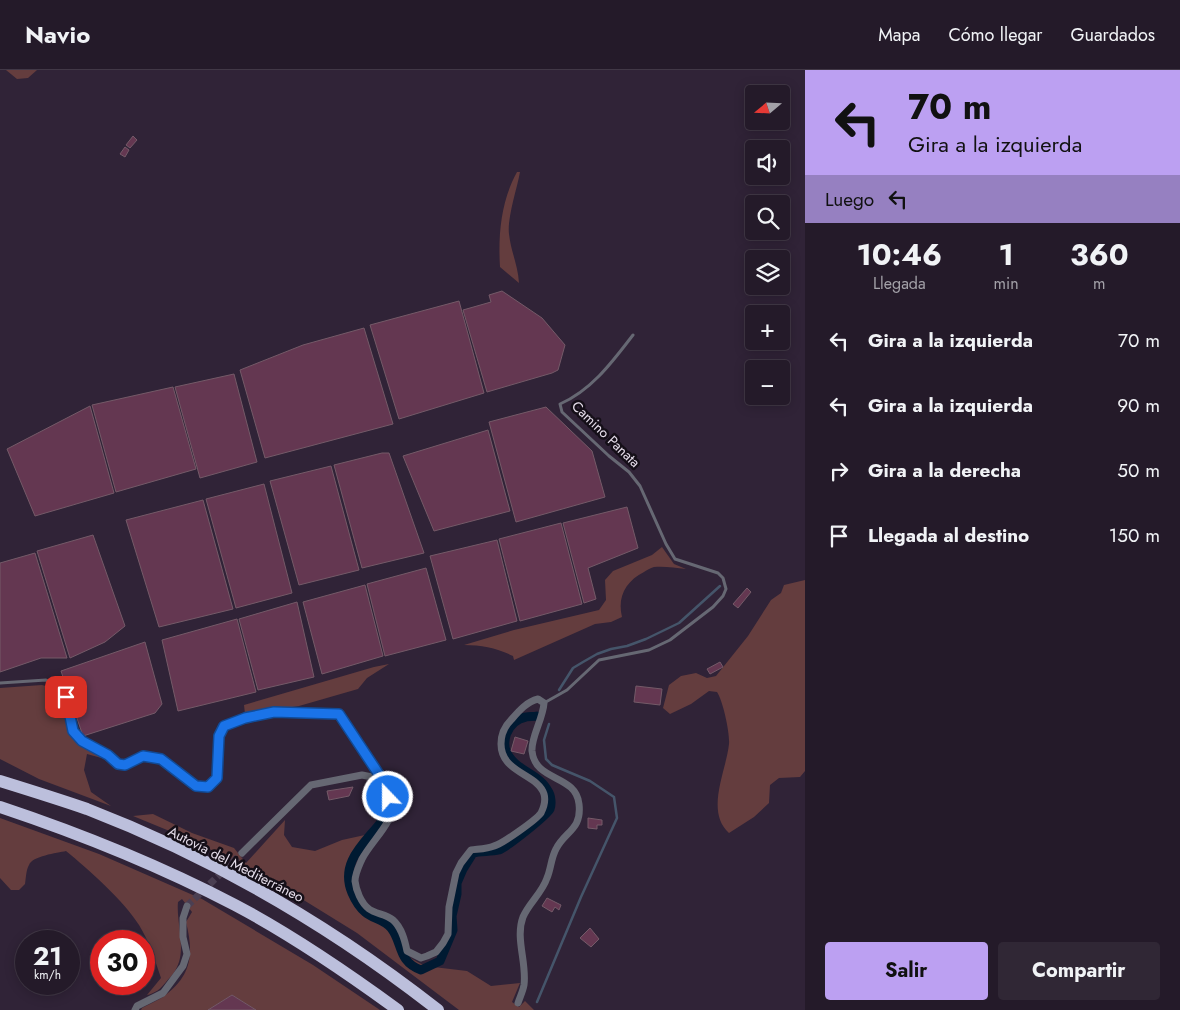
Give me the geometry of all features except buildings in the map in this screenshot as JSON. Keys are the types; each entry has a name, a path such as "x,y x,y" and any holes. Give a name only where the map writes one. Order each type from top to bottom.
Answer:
{"highway":[{"name":"Autovía del Mediterráneo","path":"0,781 102,816 205,861 265,892 341,938 395,976 438,1010"},
{"path":"0,807 95,841 176,876 236,906 294,938 349,974 398,1010"}],"street":[{"name":"Camino Panata","path":"382,779 390,808 388,820 369,847 358,869 355,880 362,900 368,909 393,920 402,932 407,951 421,958 436,952 448,934 447,918 456,874 461,863 471,850 494,846 514,834 540,814 545,804 544,794 539,785 520,774 503,757 501,748 501,738 505,726 531,701 538,700 544,703"},
{"path":"518,1003 524,984 520,929 523,917 547,879 556,848 574,829 580,816 579,802 572,786 538,767 533,757 532,748 544,712 544,703"},
{"path":"376,770 382,779"},
{"path":"242,853 311,785 362,775 382,779"},
{"path":"135,1010 137,1006 163,992 183,966 187,954 183,937 183,918 187,906"}],"lane":[{"name":"Camino Panata","path":"544,703 567,690 599,660 649,650 670,640 712,607 723,596 726,589 723,578 718,574 676,559 666,544 640,486 629,472 562,412 560,404 570,400 601,375 634,335"},
{"path":"0,683 46,680 57,686 66,697 73,731 82,741 108,755 118,764 125,765 143,756 161,759 196,786 208,787 217,778 219,736 224,726 245,718 274,712 339,714 376,770"}],"shaded area":[{"path":"6,70 37,70 28,78 17,79"},
{"path":"517,172 520,172 509,227 519,283 500,267 499,255 500,230 504,206"},
{"path":"662,547 674,564 686,569 654,567 632,580 622,596 622,617 611,622 595,624 514,660 513,656 495,649 464,645 514,630 599,610 606,600 605,580 613,571 652,555"},
{"path":"805,580 805,771 800,777 779,778 770,785 769,803 754,817 729,833 722,824 718,814 719,791 729,744 724,710 719,696 717,692 709,691 691,704 670,714 663,708 669,685 681,676 696,673 707,678 716,676 748,636 771,600 781,593 784,585"},
{"path":"389,664 367,678 358,689 299,706 245,714 244,705"},
{"path":"42,685 50,688 60,699 67,722 77,739 105,759 87,754 84,770 91,792 111,806 39,779 0,759 0,688"},
{"path":"153,814 192,833 234,848 246,863 285,820 284,835 292,847 315,851 342,840 374,833 353,861 350,877 351,885 354,895 366,912 386,920 392,925 400,941 403,954 425,966 467,971 491,986 520,983 512,1002 519,1007 525,1001 534,1010 459,1010 357,933 268,878 189,839 133,816"},
{"path":"0,818 99,854 202,899 313,965 380,1010 256,1010 232,995 208,1010 141,1010 173,989 180,981 188,964 190,944 186,922 192,912 182,899 178,902 181,945 179,962 174,973 155,992 155,985 161,978 155,960 155,930 142,930 115,896 66,851 45,855 31,862 27,869 25,884 19,890 11,890 0,878"}],"waterway":[{"path":"559,690 573,668 597,654 646,639 679,623 720,586"},
{"path":"377,800 380,802 382,821 351,862 349,882 353,896 361,908 391,928 404,957 413,966 421,970 440,961 453,930 452,916 457,894 457,883 473,853 496,851 503,848 518,838 550,809 550,797 545,786 515,763 505,747 509,728 514,723 519,719 537,716"},
{"path":"537,1002 581,897 617,818 614,797 590,781 552,765 546,759 544,740 549,724"}],"tunnel":[{"path":"187,906 242,853"}],"route":[{"path":"66,697 73,731 82,741 108,755 118,764 125,765 143,756 161,759 196,786 208,787 217,778 219,736 224,726 245,718 274,712 339,714 382,779 388,797"}]}
